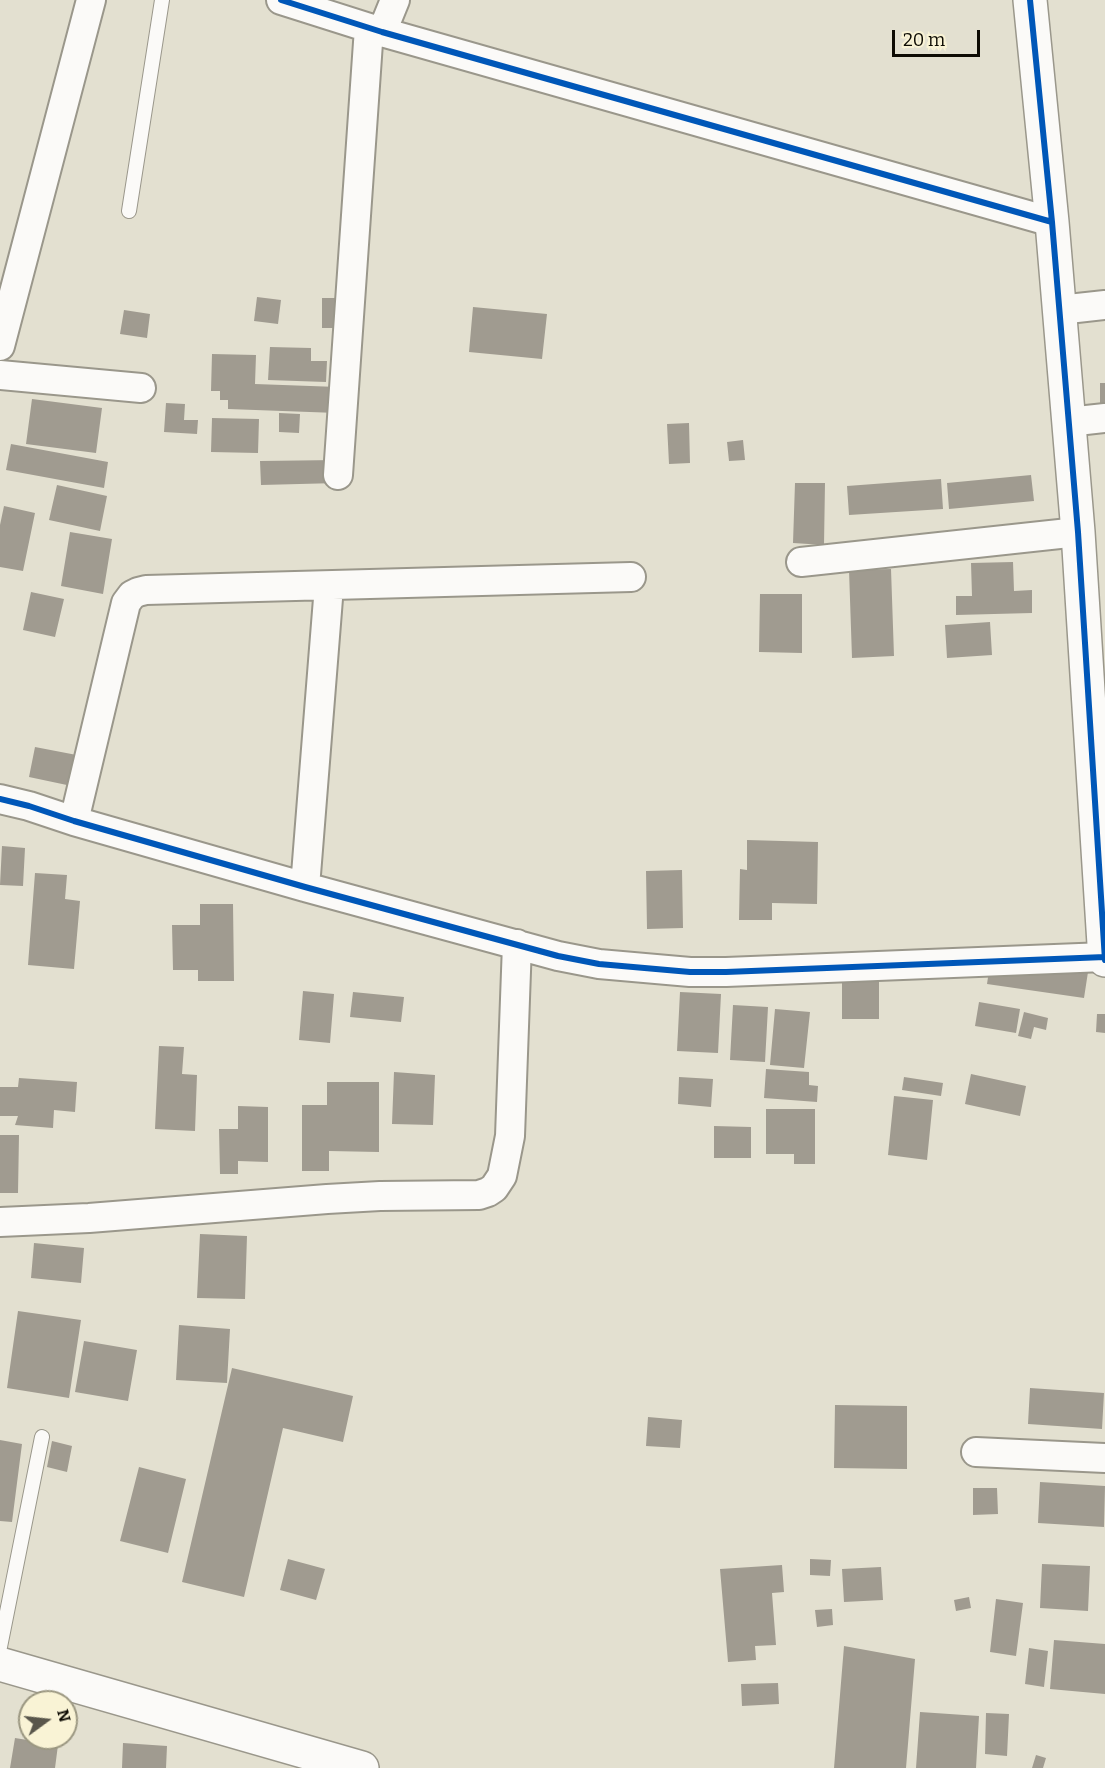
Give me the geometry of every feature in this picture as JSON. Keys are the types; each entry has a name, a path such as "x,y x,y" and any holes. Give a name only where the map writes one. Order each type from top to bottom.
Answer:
{"street":[{"path":"0,346 91,0"},
{"path":"281,0 376,30 1052,222"},
{"path":"339,476 361,130 376,30 395,0"},
{"path":"0,799 305,887 558,956 599,964 690,972 1105,959 1077,531 1052,222 1030,0"},
{"path":"1059,310 1105,305"},
{"path":"0,375 141,388"},
{"path":"1068,422 1105,418"},
{"path":"801,562 1077,531"},
{"path":"74,821 126,603 132,595 146,590 631,577"},
{"path":"305,887 329,586"},
{"path":"0,1222 89,1218 380,1196 479,1196 488,1192 494,1188 501,1176 510,1136 516,944"},
{"path":"976,1452 1105,1458"},
{"path":"0,1664 362,1768"}],"lane":[{"path":"129,211 162,0"},
{"path":"0,1647 42,1437"}],"building":[{"path":"257,297 281,300 278,324 254,321"},
{"path":"322,298 348,298 348,328 322,328"},
{"path":"473,307 547,314 542,359 469,352"},
{"path":"124,310 150,314 147,338 120,334"},
{"path":"270,347 311,348 311,361 327,361 326,382 268,380"},
{"path":"212,354 256,355 255,384 338,387 337,413 228,409 228,400 220,400 220,391 211,391"},
{"path":"1100,383 1105,383 1105,405 1100,405"},
{"path":"32,399 102,408 96,453 26,444"},
{"path":"166,403 185,404 184,420 198,420 197,434 164,432"},
{"path":"279,413 300,414 299,433 279,432"},
{"path":"212,418 259,419 258,453 211,452"},
{"path":"689,423 690,463 669,464 667,424"},
{"path":"743,440 745,460 729,461 727,442"},
{"path":"11,444 108,462 104,488 6,470"},
{"path":"337,460 338,483 261,485 260,461"},
{"path":"1031,475 1034,501 949,509 947,483"},
{"path":"941,479 943,509 849,515 847,486"},
{"path":"795,483 825,483 824,545 793,543"},
{"path":"57,485 107,496 100,531 49,520"},
{"path":"4,506 35,513 23,571 0,567 0,525"},
{"path":"70,532 112,539 103,594 61,586"},
{"path":"1013,562 1014,591 1032,590 1032,613 956,615 956,596 972,596 971,563"},
{"path":"891,569 894,656 852,658 849,570"},
{"path":"31,592 64,599 55,637 23,630"},
{"path":"760,594 802,594 802,653 759,652"},
{"path":"990,622 992,655 947,658 945,625"},
{"path":"35,747 87,757 81,788 29,777"},
{"path":"747,840 818,842 817,904 772,903 772,920 739,920 740,869 747,870"},
{"path":"2,846 25,848 23,886 0,885"},
{"path":"682,870 683,928 647,929 646,871"},
{"path":"35,873 67,875 65,899 80,901 74,969 28,965"},
{"path":"200,904 233,904 234,981 198,981 198,970 173,970 172,925 200,925"},
{"path":"1015,961 1088,972 1084,998 987,984 990,964"},
{"path":"842,978 879,978 879,1019 842,1019"},
{"path":"303,991 334,994 330,1043 299,1040"},
{"path":"353,992 404,997 401,1022 350,1017"},
{"path":"680,992 721,994 718,1053 677,1051"},
{"path":"979,1002 1020,1009 1016,1033 975,1026"},
{"path":"733,1005 768,1007 765,1062 730,1060"},
{"path":"775,1009 810,1012 804,1068 770,1065"},
{"path":"1024,1012 1048,1018 1046,1030 1034,1027 1031,1039 1018,1036"},
{"path":"1097,1014 1105,1014 1105,1033 1096,1032"},
{"path":"159,1046 184,1047 182,1074 197,1075 195,1131 155,1129"},
{"path":"766,1069 809,1072 809,1085 818,1086 817,1102 764,1098"},
{"path":"394,1072 435,1075 433,1125 392,1124"},
{"path":"971,1074 1026,1086 1020,1116 965,1104"},
{"path":"679,1077 713,1079 711,1107 678,1104"},
{"path":"904,1077 943,1083 941,1096 902,1090"},
{"path":"19,1078 77,1082 75,1112 54,1110 53,1128 15,1125 18,1116 0,1116 0,1087 18,1087"},
{"path":"327,1082 379,1082 379,1152 329,1151 329,1171 302,1171 302,1105 327,1105"},
{"path":"894,1096 933,1100 927,1160 888,1155"},
{"path":"238,1106 268,1107 268,1162 238,1161 238,1174 220,1174 219,1129 238,1129"},
{"path":"766,1109 815,1109 815,1164 794,1164 794,1154 766,1154"},
{"path":"714,1126 751,1127 751,1158 714,1158"},
{"path":"0,1135 19,1135 18,1193 0,1193"},
{"path":"200,1234 247,1236 245,1299 197,1298"},
{"path":"34,1243 84,1248 81,1283 31,1278"},
{"path":"18,1311 81,1320 69,1398 7,1388"},
{"path":"179,1325 230,1329 227,1383 176,1380"},
{"path":"84,1341 137,1350 128,1401 75,1392"},
{"path":"232,1368 353,1396 343,1442 283,1428 244,1597 182,1582"},
{"path":"1030,1388 1104,1393 1102,1429 1028,1424"},
{"path":"835,1405 907,1406 907,1469 834,1468"},
{"path":"648,1417 682,1420 680,1448 646,1446"},
{"path":"0,1440 22,1444 12,1522 0,1521"},
{"path":"52,1441 72,1446 67,1472 47,1467"},
{"path":"139,1467 186,1479 168,1553 120,1541"},
{"path":"1040,1482 1105,1486 1104,1527 1038,1523"},
{"path":"973,1488 997,1488 998,1514 973,1515"},
{"path":"288,1559 325,1569 316,1600 280,1590"},
{"path":"810,1559 831,1560 830,1576 810,1575"},
{"path":"1042,1564 1090,1566 1088,1611 1040,1608"},
{"path":"782,1565 784,1592 772,1593 776,1645 755,1646 756,1660 728,1662 720,1569"},
{"path":"881,1567 883,1600 844,1602 842,1569"},
{"path":"969,1597 971,1608 956,1611 954,1600"},
{"path":"996,1599 1023,1603 1016,1656 990,1652"},
{"path":"832,1609 833,1625 817,1627 815,1610"},
{"path":"1054,1640 1105,1644 1105,1694 1050,1689"},
{"path":"844,1646 915,1659 906,1768 834,1768"},
{"path":"1029,1648 1048,1651 1044,1687 1025,1684"},
{"path":"778,1683 779,1704 742,1706 741,1684"},
{"path":"920,1712 979,1716 976,1768 916,1768"},
{"path":"986,1713 1009,1714 1007,1756 985,1754"},
{"path":"15,1738 18,1738 18,1750 57,1750 55,1768 10,1768"},
{"path":"123,1743 167,1746 166,1768 122,1768"},
{"path":"1036,1755 1046,1758 1043,1768 1032,1768"}],"cycle path":[{"path":"281,0 382,32 1052,222"},
{"path":"1030,0 1052,222 1078,532 1105,960"},
{"path":"0,799 305,887 558,956 599,964 690,972 726,972 1105,957"}]}
